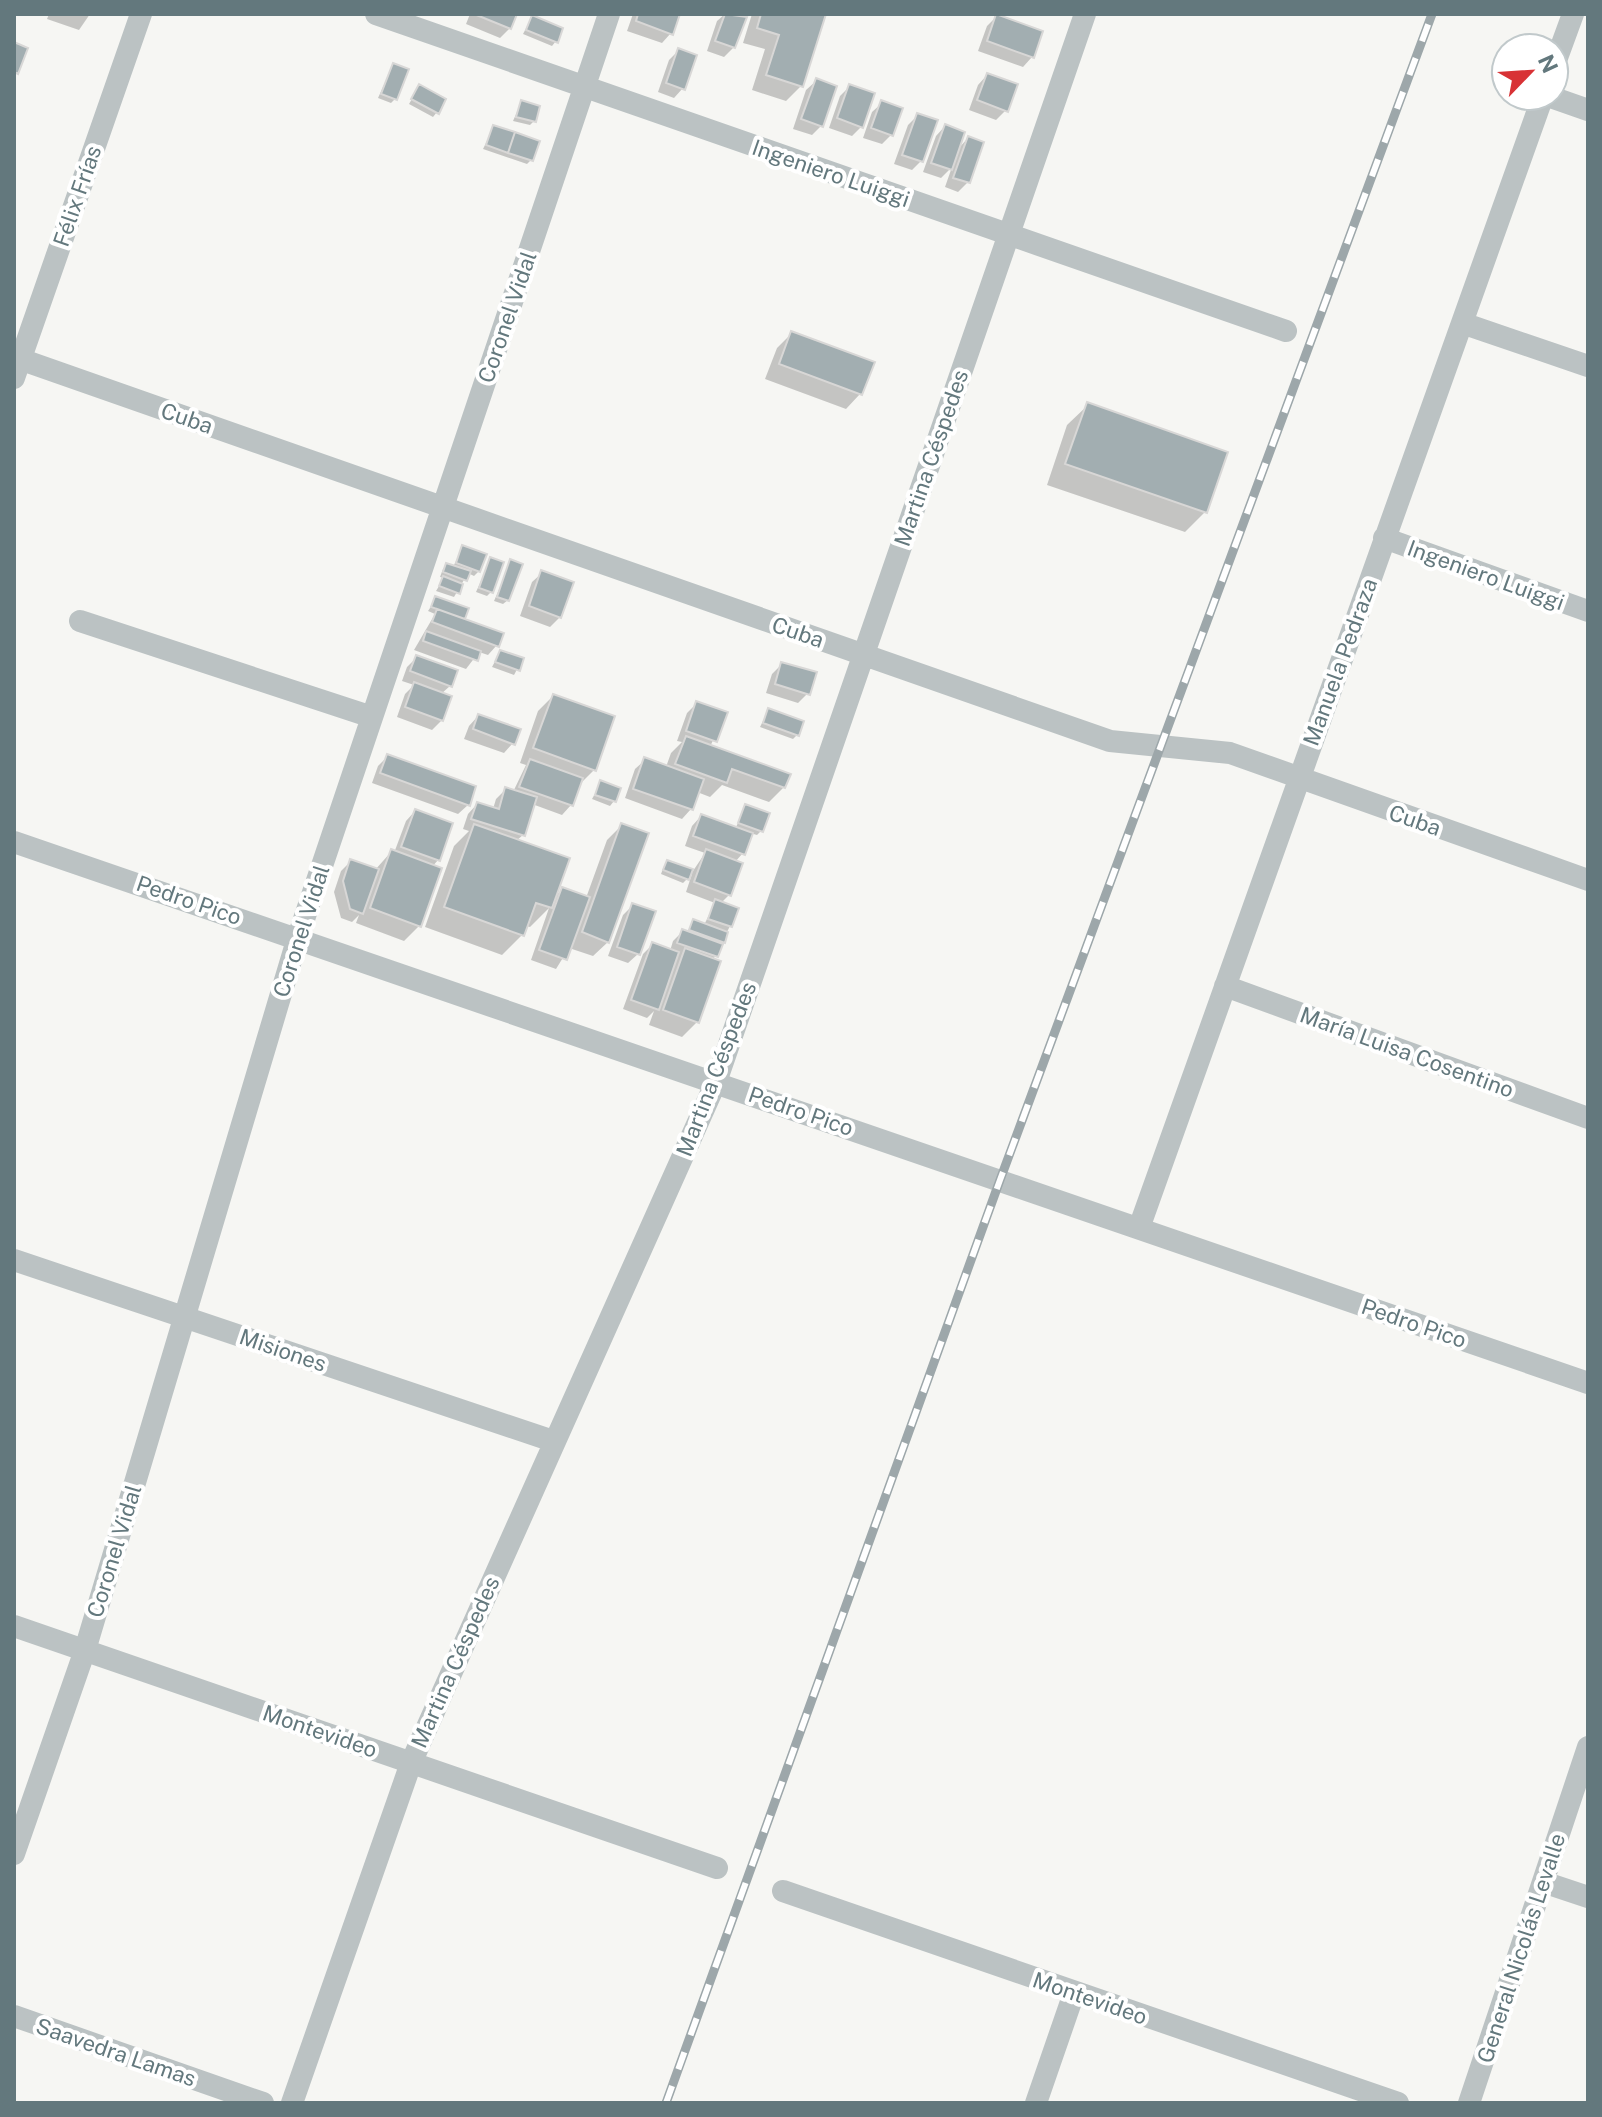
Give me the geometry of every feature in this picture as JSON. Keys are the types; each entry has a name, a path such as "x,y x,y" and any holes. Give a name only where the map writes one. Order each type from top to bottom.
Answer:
{"street":[{"name":"Félix Frías","path":"16,365 141,14"},
{"name":"Ingeniero Luiggi","path":"376,14 1286,331"},
{"name":"Coronel Vidal","path":"14,1854 85,1650 298,937 609,14"},
{"name":"Martina Céspedes","path":"292,2103 411,1763 716,1082 1085,14"},
{"name":"Manuela Pedraza","path":"1139,1228 1384,538 1540,112"},
{"path":"1462,323 1588,366"},
{"name":"Cuba","path":"16,365 443,508 1110,741 1230,753 1588,880"},
{"name":"Ingeniero Luiggi","path":"1384,538 1588,611"},
{"path":"80,621 372,717"},
{"name":"Pedro Pico","path":"14,842 298,937 1588,1383"},
{"name":"María Luisa Cosentino","path":"1225,986 1588,1118"},
{"name":"Misiones","path":"14,1260 553,1441"},
{"name":"Montevideo","path":"14,1626 717,1868"},
{"name":"General Nicolás Levalle","path":"1469,2103 1588,1747"},
{"path":"1543,1882 1588,1897"},
{"name":"Montevideo","path":"783,1891 1398,2103"},
{"path":"1036,2103 1074,1993"},
{"name":"Saavedra Lamas","path":"14,2016 263,2103"}],"building":[{"path":"474,14 517,14 511,29"},
{"path":"638,14 680,14 673,35 636,21"},
{"path":"725,14 747,17 735,48 715,41"},
{"path":"761,14 826,14 803,87 766,75 779,35 757,28"},
{"path":"996,14 1043,31 1034,58 987,41"},
{"path":"532,15 563,28 558,43 526,30"},
{"path":"14,42 28,48 18,74 14,72"},
{"path":"678,48 697,55 685,90 666,83"},
{"path":"393,63 409,69 397,100 381,94"},
{"path":"987,73 1018,84 1008,112 977,100"},
{"path":"816,78 837,86 823,127 801,119"},
{"path":"419,84 446,99 439,114 411,99"},
{"path":"849,84 875,93 863,128 837,118"},
{"path":"521,100 540,106 536,122 516,117"},
{"path":"881,100 903,108 893,136 871,128"},
{"path":"917,113 938,120 923,162 902,155"},
{"path":"945,124 965,132 952,170 931,163"},
{"path":"493,125 515,132 508,153 486,145"},
{"path":"515,132 540,141 533,161 508,153"},
{"path":"968,136 984,142 970,183 953,178"},
{"path":"791,331 875,362 862,395 779,364"},
{"path":"1087,402 1228,452 1207,513 1065,464"},
{"path":"462,545 487,554 480,572 456,563"},
{"path":"490,557 504,562 493,593 479,588"},
{"path":"510,559 523,564 509,601 497,597"},
{"path":"446,563 471,571 467,581 443,572"},
{"path":"541,570 574,582 561,618 529,606"},
{"path":"443,576 463,584 460,594 439,586"},
{"path":"435,596 469,608 465,619 431,607"},
{"path":"437,609 504,633 499,647 432,622"},
{"path":"426,631 481,651 478,661 423,641"},
{"path":"500,650 524,658 520,671 495,662"},
{"path":"416,655 458,670 452,687 410,671"},
{"path":"781,662 817,672 810,695 775,684"},
{"path":"414,682 452,696 443,721 405,707"},
{"path":"553,694 615,716 596,771 533,748"},
{"path":"696,701 728,712 717,742 686,731"},
{"path":"768,708 804,721 799,736 763,723"},
{"path":"478,714 521,729 515,745 473,729"},
{"path":"686,736 791,774 785,788 732,769 727,783 675,764"},
{"path":"387,754 476,786 470,806 380,773"},
{"path":"644,757 704,779 693,810 633,789"},
{"path":"530,759 583,778 573,806 519,787"},
{"path":"600,780 621,788 616,802 595,795"},
{"path":"505,787 537,797 525,836 471,819 477,802 499,809"},
{"path":"745,804 770,813 763,832 738,823"},
{"path":"415,809 453,823 440,861 401,847"},
{"path":"701,814 753,833 745,855 693,836"},
{"path":"621,823 649,833 609,943 582,932"},
{"path":"474,824 570,858 552,908 536,903 524,936 444,907"},
{"path":"391,849 442,868 421,927 370,908"},
{"path":"706,849 743,863 731,896 694,882"},
{"path":"350,859 379,869 363,914 350,909 343,881"},
{"path":"667,860 693,869 689,880 663,870"},
{"path":"562,887 590,897 567,960 539,950"},
{"path":"715,899 739,908 732,927 708,919"},
{"path":"632,903 656,911 640,955 617,947"},
{"path":"693,919 728,932 725,943 689,930"},
{"path":"682,929 723,944 718,957 677,943"},
{"path":"652,942 679,952 659,1010 631,1000"},
{"path":"685,948 721,961 699,1023 663,1010"}],"railway":[{"path":"666,2103 1000,1180 1432,14"}]}
